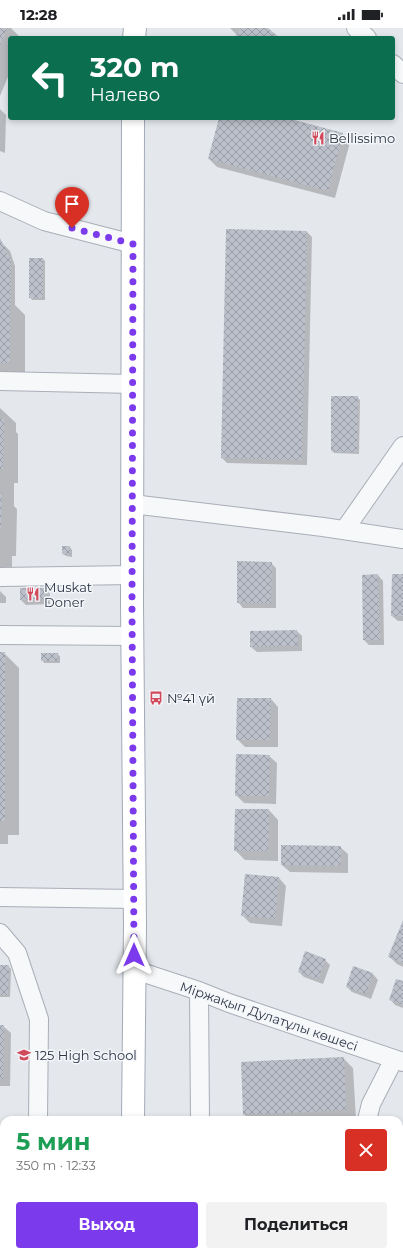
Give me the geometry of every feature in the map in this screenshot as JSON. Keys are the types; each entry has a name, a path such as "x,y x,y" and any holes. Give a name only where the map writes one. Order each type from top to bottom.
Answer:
{"main road":[{"path":"133,120 133,1116"}],"street":[{"path":"356,28 365,36"},
{"path":"395,66 403,74"},
{"path":"0,201 44,221 133,244"},
{"path":"0,381 133,384"},
{"path":"345,530 403,446"},
{"path":"132,504 345,530 403,539"},
{"path":"0,577 132,575"},
{"path":"0,634 132,636"},
{"path":"0,897 134,899"},
{"path":"0,933 17,953 39,1019 38,1116"},
{"name":"Міржақып Дулатұлы көшесі","path":"134,970 199,991 229,1003 398,1061"},
{"path":"199,991 200,1116"},
{"path":"368,1116 371,1104 398,1061"}],"building":[{"path":"0,28 7,28 0,45"},
{"path":"241,28 268,28 278,36 235,36"},
{"path":"218,120 294,120 343,133 328,191 208,159"},
{"path":"226,229 307,231 302,460 221,458"},
{"path":"0,238 11,260 10,363 0,363"},
{"path":"29,258 43,258 43,298 29,298"},
{"path":"331,396 358,396 357,452 331,451"},
{"path":"0,418 4,418 3,469 0,469"},
{"path":"0,493 2,493 1,529 0,529"},
{"path":"62,546 70,546 70,555 62,554"},
{"path":"237,561 272,562 271,603 237,603"},
{"path":"378,574 380,640 363,640 362,575"},
{"path":"392,574 403,574 403,616 391,616"},
{"name":"Muskat Doner","path":"20,588 45,588 46,599 20,600"},
{"path":"297,630 298,646 250,647 250,631"},
{"path":"0,652 5,652 5,821 0,821"},
{"path":"41,653 58,653 58,661 41,661"},
{"path":"237,698 271,698 270,740 236,740"},
{"path":"236,754 270,755 269,796 235,796"},
{"path":"235,809 269,809 268,851 234,851"},
{"path":"281,845 341,846 340,866 281,865"},
{"path":"245,874 279,877 275,919 241,916"},
{"path":"403,920 403,963 388,957"},
{"path":"305,951 326,959 318,979 298,972"},
{"path":"0,965 9,965 8,995 0,995"},
{"path":"353,966 373,973 366,994 346,987"},
{"path":"396,979 403,981 403,1005 389,1000"},
{"path":"0,1025 4,1025 3,1079 0,1079"},
{"path":"344,1057 346,1110 243,1115 241,1062"}],"place":[{"name":"Bellissimo","path":"318,138"},
{"name":"Muskat Doner","path":"33,594"},
{"name":"№41 үй","path":"156,698"},
{"name":"125 High School","path":"24,1055"}],"route":[{"path":"72,228 133,244 132,605 134,955"}]}
